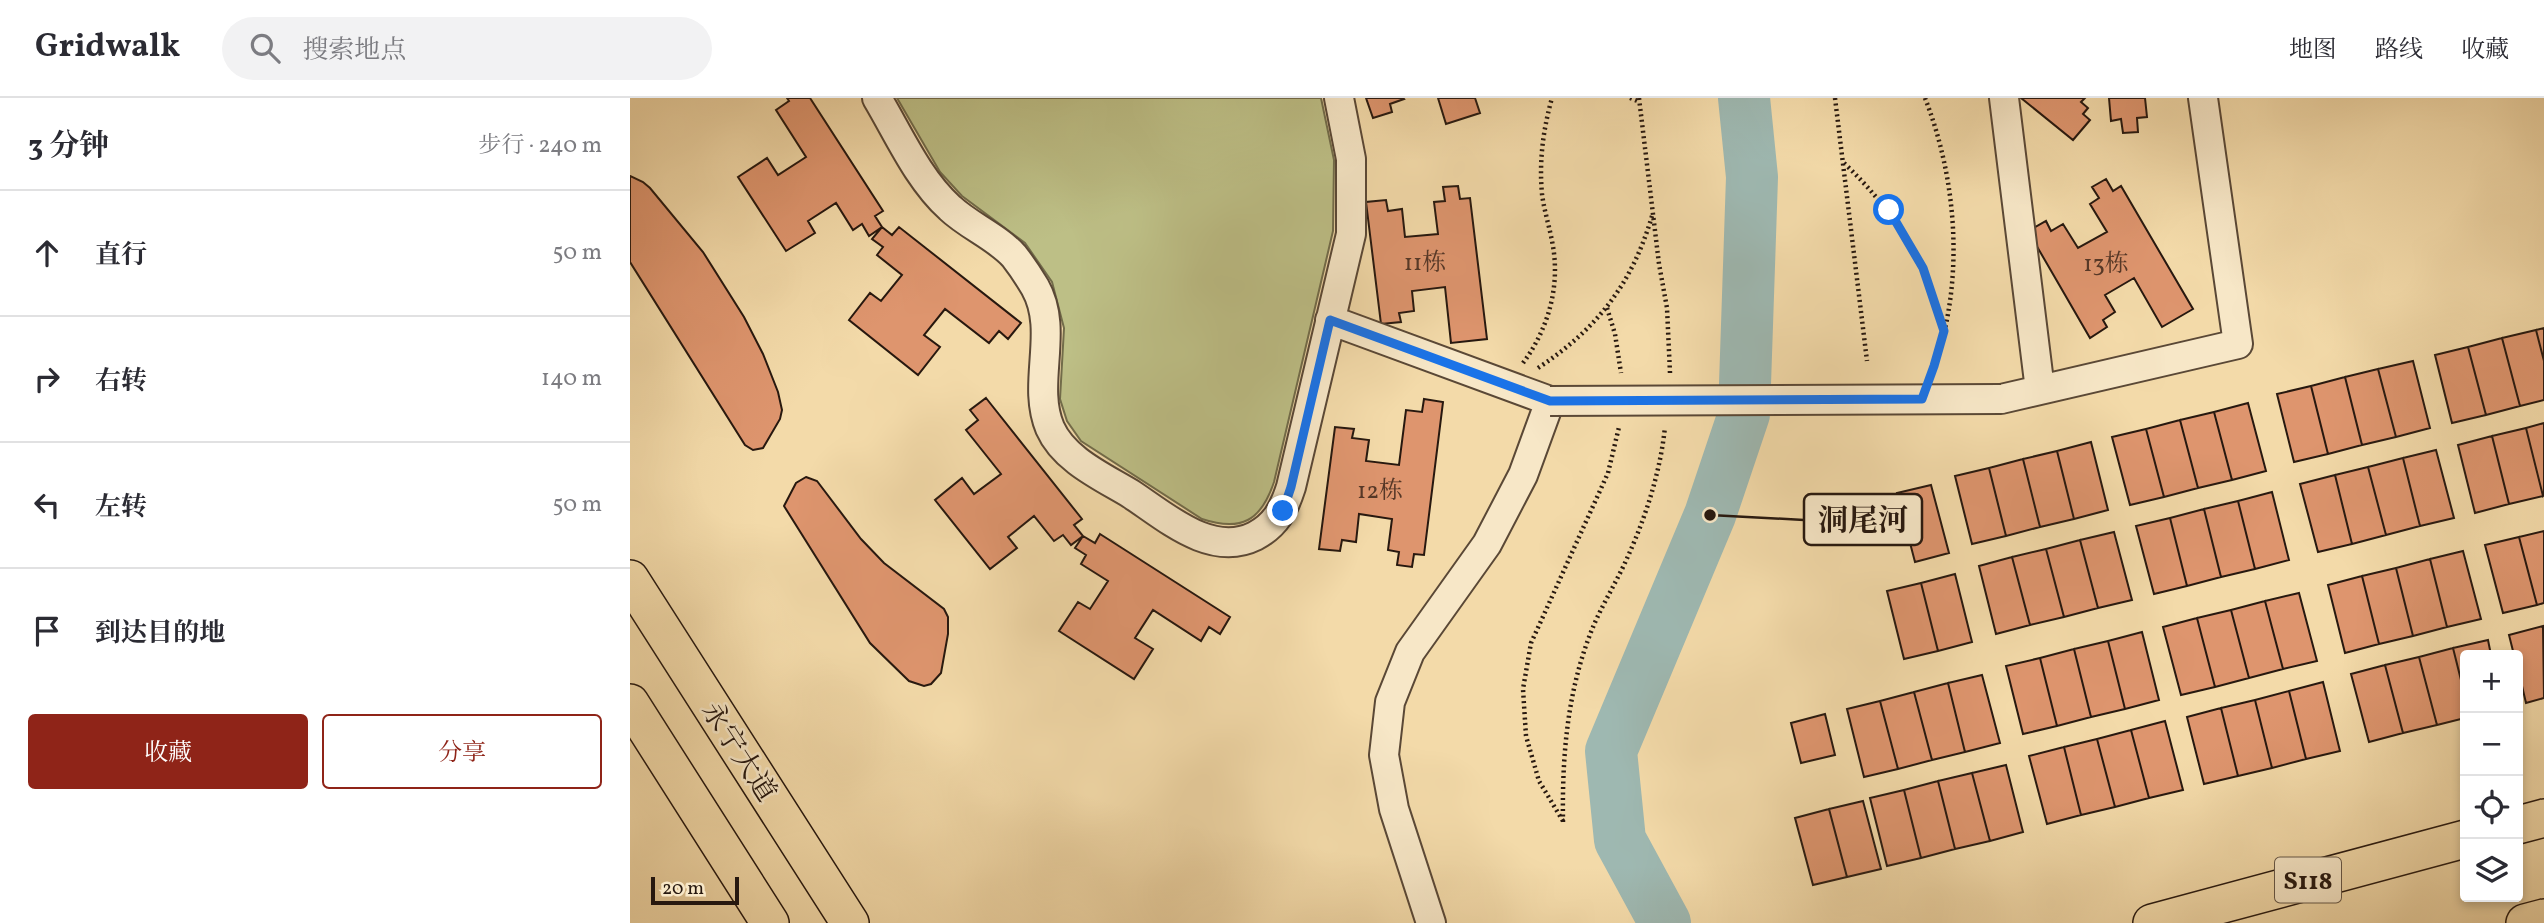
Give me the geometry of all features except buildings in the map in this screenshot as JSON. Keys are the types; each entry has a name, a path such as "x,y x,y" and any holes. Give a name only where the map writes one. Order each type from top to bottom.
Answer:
{"main road":[{"name":"永宁大道","path":"630,579 850,923"},
{"path":"630,703 770,923"},
{"path":"2523,824 2544,818"},
{"name":"S118","path":"2151,923 2460,840"},
{"path":"2525,923 2544,918"}],"lane":[{"path":"877,98 926,182 950,209 1013,255 1036,289 1047,329 1042,401 1051,429 1068,453 1195,535 1219,543 1244,541 1267,530 1283,511 1291,487 1351,233 1351,159 1339,98"},
{"path":"2004,98 2040,390"},
{"path":"1330,320 1550,401 2001,399 2238,344 2203,98"},
{"path":"1431,923 1394,809 1384,755 1390,702 1410,652 1488,544 1523,475 1550,401"}],"path":[{"path":"1504,384 1520,368 1538,340 1550,308 1554,286 1552,241 1542,196 1541,172 1541,148 1552,98"},
{"path":"1630,98 1640,100 1667,308 1669,385"},
{"path":"1835,98 1867,361"},
{"path":"1922,399 1944,331 1952,272 1953,224 1950,188 1925,98"},
{"path":"1843,162 1889,210 1907,238 1923,268 1944,331"},
{"path":"1504,384 1561,353 1607,308 1635,262 1653,212"},
{"path":"1607,308 1615,334 1621,376"},
{"path":"1620,418 1608,473 1531,643 1523,689 1526,736 1539,781 1563,822 1564,745 1579,670 1590,634 1641,525 1654,483 1667,418"}],"green space":[{"path":"897,98 1321,98 1334,160 1333,231 1274,482 1263,506 1256,514 1248,520 1228,524 1202,519 1081,441 1067,421 1060,399 1064,328 1052,282 1025,243 962,196 940,172"}],"waterway":[{"path":"1665,923 1620,840 1611,751 1710,515 1744,414 1752,177 1744,98"}],"place":[{"name":"洞尾河","path":"1710,515"}],"route":[{"path":"1283,511 1330,320 1550,401 1922,399 1944,331 1923,268 1889,210"}]}
